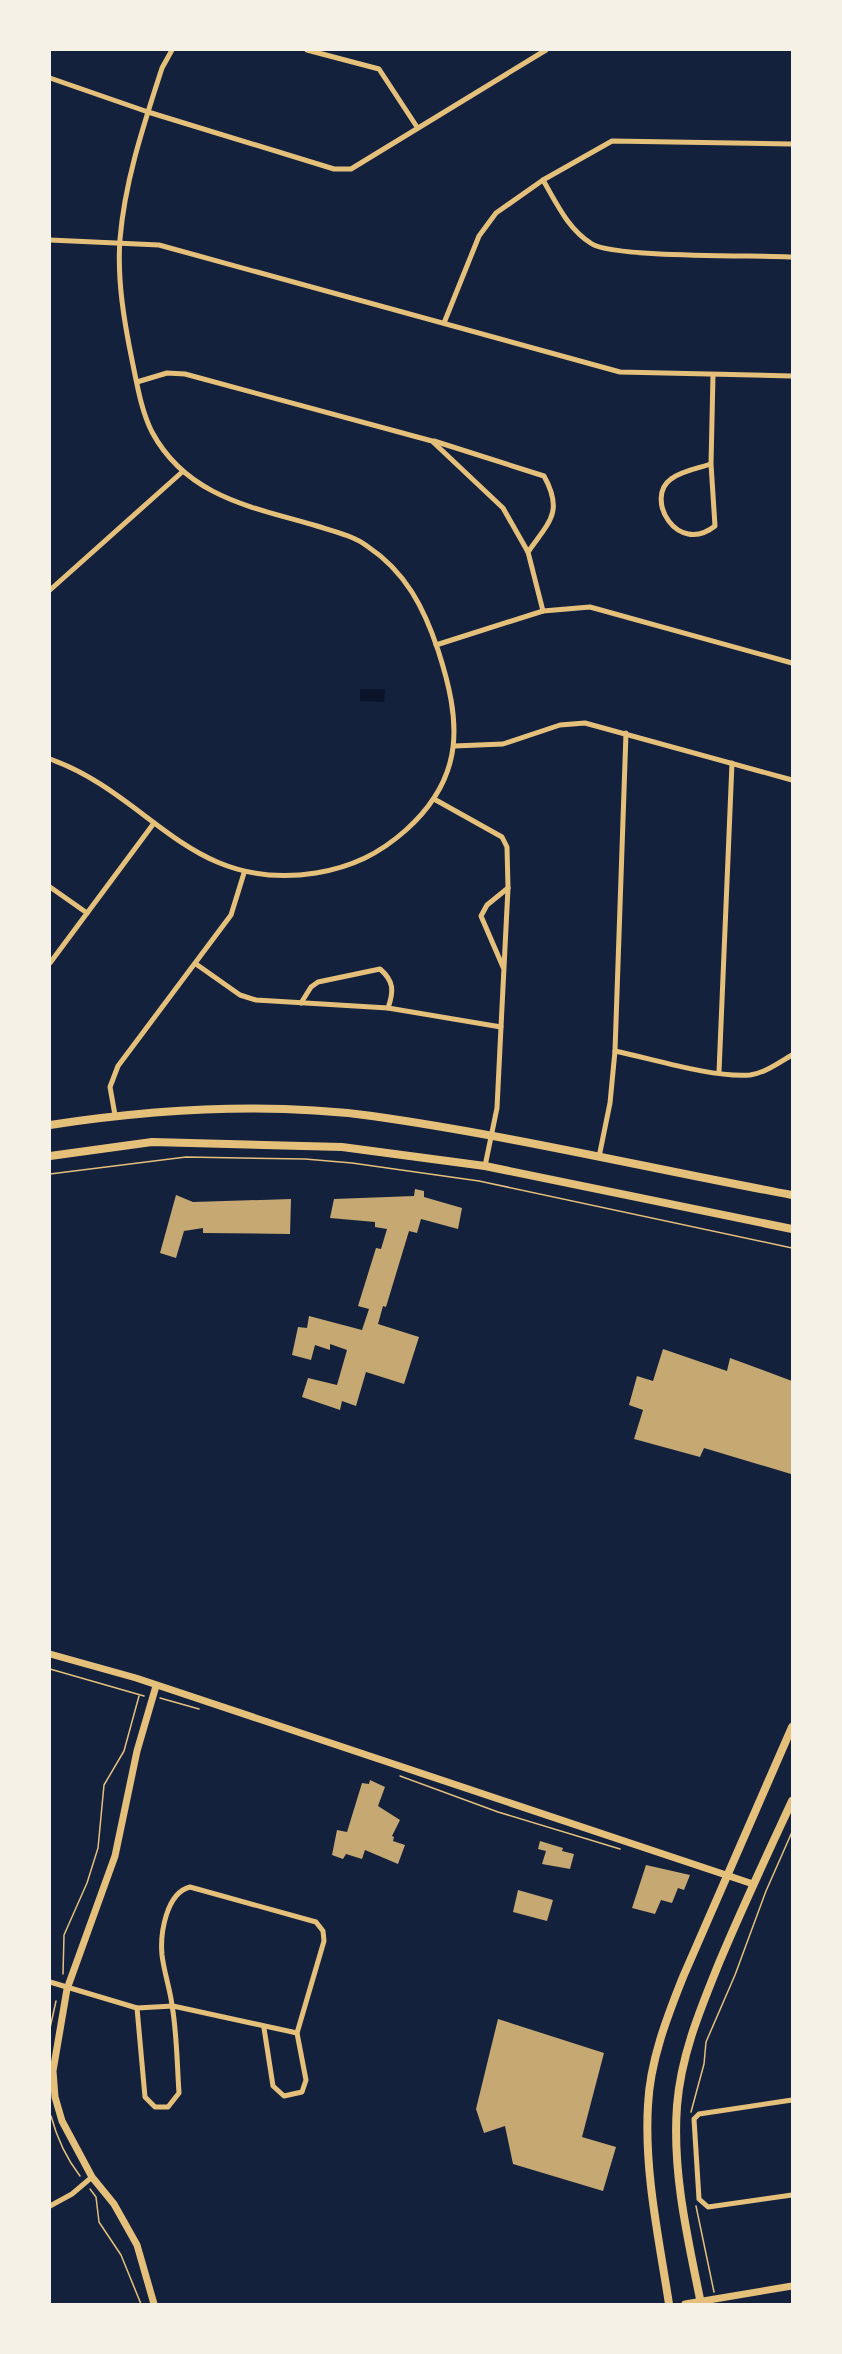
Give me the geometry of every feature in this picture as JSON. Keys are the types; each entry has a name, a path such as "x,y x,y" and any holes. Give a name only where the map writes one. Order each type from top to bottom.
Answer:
{"main road":[{"path":"50,1125 115,1115 208,1109 289,1110 370,1116 490,1136 792,1194"},
{"path":"50,1156 152,1142 222,1142 342,1148 485,1166 792,1230"},
{"path":"669,2304 647,2146 648,2102 667,2018 792,1727"},
{"path":"701,2303 678,2180 677,2106 683,2063 694,2023 753,1884 792,1801"}],"street":[{"path":"50,759 110,792 197,853 244,873 305,875 343,869 375,855 396,839 434,799 447,776 454,746 454,703 426,616 412,589 391,564 364,543 328,529 228,500 182,473 152,430 137,382 123,314 120,242 127,187 162,68 172,50"},
{"path":"307,50 379,69 417,128"},
{"path":"50,78 148,112 334,169 351,169 546,50"},
{"path":"444,323 479,236 496,213 543,180 612,141 792,144"},
{"path":"543,180 571,228 594,246 626,251 792,257"},
{"path":"50,240 159,245 620,372 792,376"},
{"path":"137,382 167,373 185,374 432,441 544,476 554,494 555,512 528,552"},
{"path":"711,464 673,477 665,484 662,503 664,516 670,525 692,535 705,533 715,525 711,464 713,375"},
{"path":"432,441 503,508 528,552 543,611"},
{"path":"50,590 182,473"},
{"path":"436,645 543,611 590,607 792,663"},
{"path":"454,746 503,744 560,725 575,723 626,733 792,780"},
{"path":"599,1157 610,1103 615,1051 626,733"},
{"path":"719,1072 732,763"},
{"path":"434,799 502,837 507,847 508,888 496,1108 485,1166"},
{"path":"50,963 154,823"},
{"path":"115,1115 110,1087 118,1066 231,915 244,873"},
{"path":"50,887 87,913"},
{"path":"504,968 481,916 487,905 508,888"},
{"path":"196,964 240,995 256,1000 388,1008 501,1027"},
{"path":"301,1003 311,987 318,982 380,969 390,977 393,994 388,1008"},
{"path":"615,1051 719,1072 752,1075 773,1067 792,1054"},
{"path":"50,1654 156,1686 753,1884"},
{"path":"154,2304 137,2245 114,2204 92,2177 62,2121 51,2071 64,1988 115,1856 137,1751 156,1686"},
{"path":"137,2008 145,2097 155,2107 168,2107 179,2093 172,2006 162,1954 163,1936 167,1914 176,1895 190,1887 316,1922 323,1931 324,1941 297,2033 306,2080 302,2092 284,2096 273,2086 264,2028"},
{"path":"50,1982 137,2008 172,2006 264,2028 297,2033"},
{"path":"792,2100 699,2114 694,2119 699,2199 708,2206 792,2195"},
{"path":"50,2206 92,2177"},
{"path":"685,2304 792,2286"}],"path":[{"path":"50,1174 186,1157 306,1159 352,1163 479,1181 792,1248"},
{"path":"50,1669 139,1695 208,1711"},
{"path":"50,2028 64,1988 64,1935 87,1883 98,1848 104,1785 124,1751 139,1695"},
{"path":"390,1772 498,1812 623,1850"},
{"path":"688,2120 704,2064 706,2042 792,1832"},
{"path":"50,2109 56,2135 70,2164 96,2197 99,2222 121,2256 141,2304"},
{"path":"694,2199 716,2298"}],"water":[{"path":"360,689 385,689 384,702 360,701"}],"building":[{"path":"415,1189 424,1191 424,1197 462,1208 458,1229 421,1219 417,1233 409,1231 386,1307 383,1306 378,1324 419,1337 404,1384 366,1372 356,1406 342,1401 340,1410 302,1397 308,1378 337,1385 347,1350 330,1344 330,1350 315,1345 311,1360 292,1355 298,1327 307,1328 309,1316 362,1330 369,1309 358,1306 376,1248 381,1249 387,1229 375,1227 375,1222 330,1218 334,1199 414,1196"},
{"path":"176,1195 193,1202 291,1199 290,1234 203,1233 203,1228 184,1231 176,1258 160,1253"},
{"path":"663,1349 727,1371 730,1358 792,1381 791,1474 704,1448 700,1457 634,1439 643,1410 629,1405 637,1376 653,1381"},
{"path":"370,1780 385,1787 378,1806 400,1820 392,1836 393,1841 405,1845 398,1864 365,1850 362,1859 346,1854 343,1859 332,1855 337,1830 347,1832 362,1783 369,1784"},
{"path":"540,1841 574,1854 570,1869 542,1864 546,1851 538,1849"},
{"path":"646,1865 690,1875 684,1890 678,1888 672,1903 661,1900 655,1914 632,1908"},
{"path":"518,1890 553,1900 547,1921 513,1912"},
{"path":"498,2019 604,2053 582,2137 616,2147 603,2191 513,2164 505,2126 484,2133 476,2109"}]}
